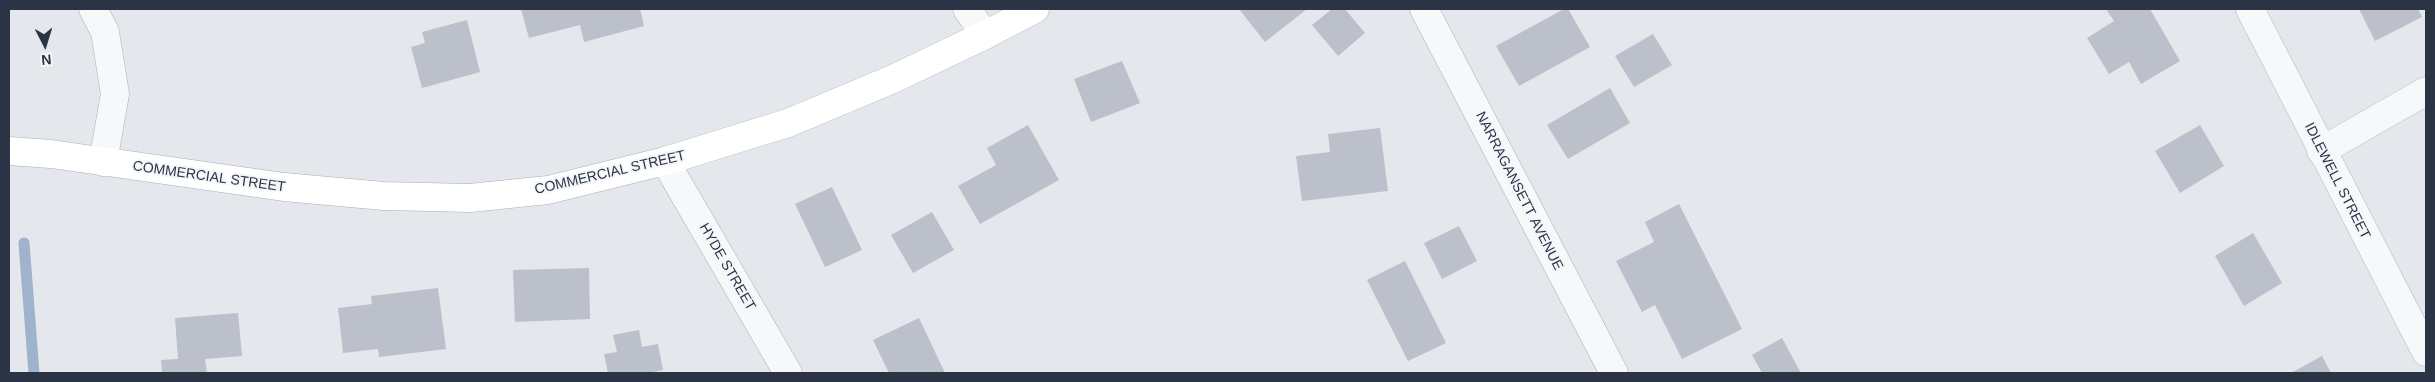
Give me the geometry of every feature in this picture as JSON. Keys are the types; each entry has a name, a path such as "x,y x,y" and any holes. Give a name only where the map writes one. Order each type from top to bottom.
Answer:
{"main road":[{"name":"COMMERCIAL STREET","path":"9,151 51,154 284,187 384,196 470,198 548,190 665,162 788,123 893,79 1035,9"}],"street":[{"path":"93,9 105,32 115,94 103,162"},
{"path":"966,9 985,35"},
{"name":"NARRAGANSETT AVENUE","path":"1424,9 1614,373"},
{"name":"IDLEWELL STREET","path":"2250,9 2321,151 2426,352"},
{"path":"2321,151 2426,91"},
{"name":"HYDE STREET","path":"665,162 788,373"}],"building":[{"path":"521,9 640,9 644,26 584,42 580,25 529,38"},
{"path":"1239,9 1307,9 1265,42"},
{"path":"1332,9 1345,9 1365,33 1338,56 1312,25"},
{"path":"1564,9 1568,9 1590,47 1519,86 1496,46"},
{"path":"2106,9 2150,9 2180,61 2141,84 2129,62 2109,74 2087,38 2114,21"},
{"path":"2359,9 2418,9 2422,17 2375,41"},
{"path":"467,20 480,72 422,88 411,47 425,43 422,32"},
{"path":"1653,34 1672,65 1634,87 1615,56"},
{"path":"1122,61 1140,103 1091,122 1074,79"},
{"path":"1610,88 1630,123 1568,159 1547,125"},
{"path":"1028,125 1059,180 980,224 958,186 996,165 987,148"},
{"path":"2200,125 2224,166 2180,193 2155,151"},
{"path":"1380,128 1388,191 1302,201 1296,156 1330,152 1328,134"},
{"path":"832,187 862,250 825,267 795,204"},
{"path":"1679,204 1742,329 1682,359 1655,305 1642,312 1616,261 1654,242 1645,222"},
{"path":"932,212 954,250 913,273 891,235"},
{"path":"1459,226 1477,261 1442,279 1424,243"},
{"path":"2253,233 2282,283 2244,306 2215,256"},
{"path":"1405,261 1446,343 1408,361 1367,280"},
{"path":"589,268 590,319 515,322 513,270"},
{"path":"438,288 446,349 379,357 378,349 343,353 338,308 372,304 371,296"},
{"path":"238,313 242,356 205,359 207,373 162,373 161,360 178,359 175,318"},
{"path":"919,318 945,373 889,373 873,340"},
{"path":"639,330 642,347 658,344 663,370 648,373 608,373 604,354 617,352 613,335"},
{"path":"1782,338 1801,373 1762,373 1752,355"},
{"path":"2322,356 2331,373 2291,373"}],"waterway":[{"path":"24,243 34,373"}]}
